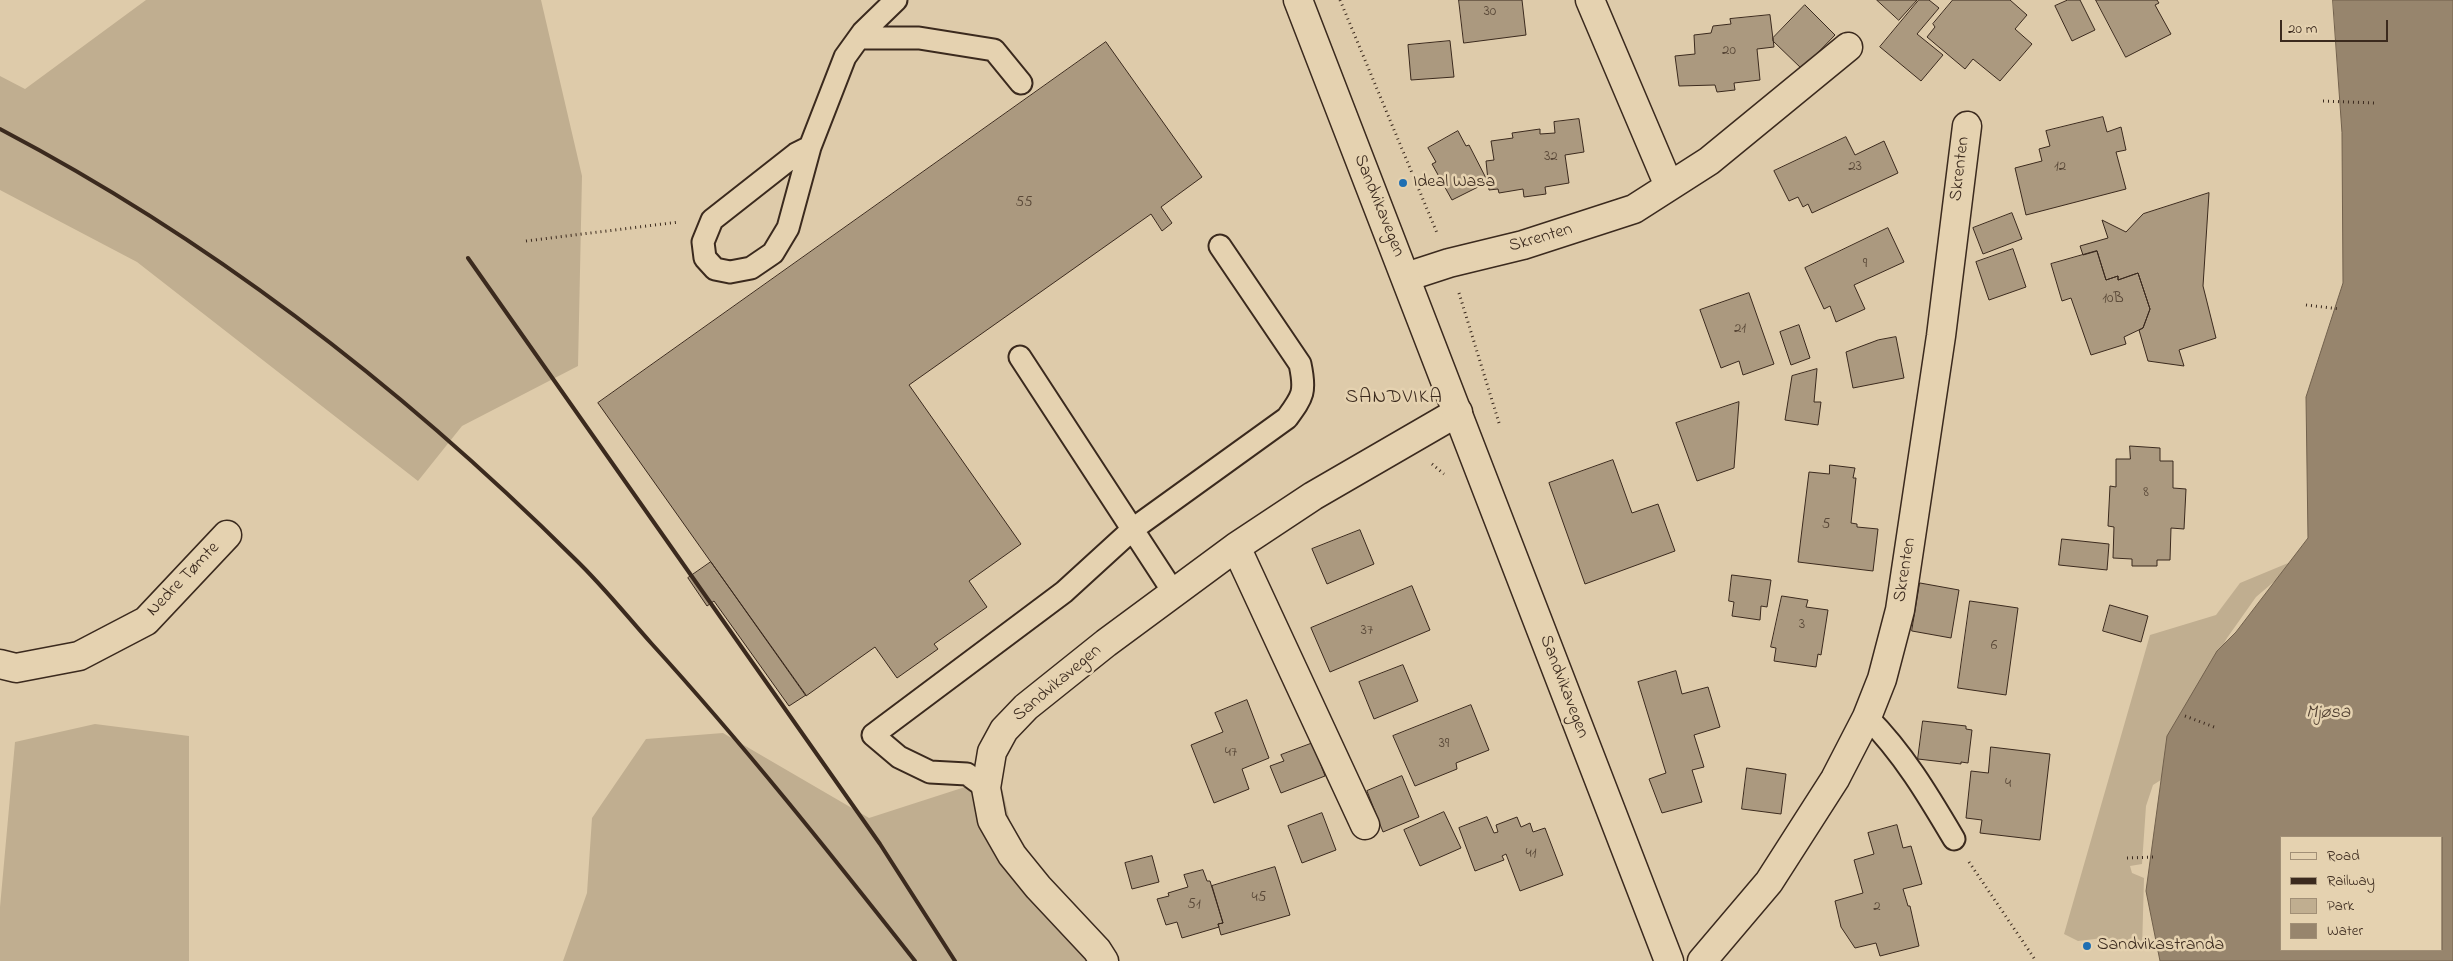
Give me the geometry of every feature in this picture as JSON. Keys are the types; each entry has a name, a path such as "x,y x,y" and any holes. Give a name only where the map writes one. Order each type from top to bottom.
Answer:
{"street":[{"name":"Sandvikavegen","path":"1298,0 1669,961"},
{"path":"1590,0 1669,186"},
{"name":"Skrenten","path":"1406,277 1449,263 1523,245 1634,209 1709,161 1848,47"},
{"name":"Skrenten","path":"1702,961 1769,882 1835,779 1882,679 1900,610 1942,336 1967,126"},
{"name":"Sandvikavegen","path":"1104,961 1097,950 1038,887 1012,855 992,820 986,788 992,752 1004,730 1026,707 1174,592 1236,547 1313,496 1458,412"},
{"name":"Nedre Tømte","path":"0,664 16,668 79,656 146,620 227,535"},
{"path":"1236,547 1365,825"}],"lane":[{"path":"810,147 796,154 712,220 702,242 704,258 715,269 730,272 751,268 773,253 788,228 810,147 841,65 859,38 882,12 896,0"},
{"path":"859,38 919,38 994,50 1021,83"},
{"path":"986,788 966,774 930,772 899,757 873,735 1064,592 1133,529 1287,418 1302,398 1304,381 1300,364 1220,246"},
{"path":"1020,357 1174,592"},
{"path":"1866,716 1886,736 1907,763 1954,838"}],"path":[{"path":"1340,0 1449,263 1499,424"},
{"path":"2323,101 2374,103"},
{"path":"526,241 652,224 712,220"},
{"path":"2306,305 2340,309"},
{"path":"2185,716 2214,727"},
{"path":"1954,838 2036,961"},
{"path":"2127,858 2155,857"}],"green space":[{"path":"146,0 541,0 582,176 578,366 462,426 418,481 137,262 0,190 0,76 25,89"},
{"path":"2293,561 2301,566 2276,580 2256,597 2227,638 2185,716 2164,778 2153,785 2146,806 2142,864 2130,866 2132,873 2144,878 2142,950 2103,938 2078,941 2064,934 2150,635 2216,615 2240,583"},
{"path":"95,724 189,736 189,961 0,961 0,907 15,742"},
{"path":"723,733 869,818 999,776 1010,821 1095,961 563,961 587,893 592,818 646,739"}],"water":[{"name":"Mjøsa","path":"2333,0 2453,0 2453,961 2160,961 2146,891 2167,736 2217,651 2236,632 2308,538 2306,397 2343,283 2342,133"}],"building":[{"path":"1459,0 1522,0 1526,35 1464,43"},
{"path":"1877,0 1917,0 1899,20"},
{"path":"1919,0 1929,0 1939,8 1917,34 1943,55 1921,81 1880,47"},
{"path":"1953,0 2010,0 2027,15 2015,29 2032,44 2000,81 1973,59 1965,69 1927,37 1935,27 1933,24"},
{"path":"2068,0 2080,0 2095,30 2072,41 2055,6"},
{"path":"2096,0 2157,0 2159,3 2155,5 2171,34 2126,57"},
{"path":"1805,5 1835,35 1802,69 1773,41 1773,38"},
{"path":"1770,15 1774,47 1757,49 1760,80 1734,83 1735,90 1717,92 1715,85 1679,86 1675,56 1695,54 1694,35 1711,33 1713,26 1731,24 1730,19"},
{"path":"1450,41 1454,77 1411,80 1408,45"},
{"path":"1106,42 1202,177 1161,207 1172,223 1162,231 1151,214 909,385 1021,544 969,581 987,607 934,644 938,649 897,678 875,647 806,696 598,403"},
{"path":"2103,117 2107,132 2121,127 2126,150 2116,152 2126,189 2026,215 2015,168 2042,161 2039,149 2050,146 2046,131"},
{"path":"1579,119 1584,152 1565,155 1569,183 1545,187 1546,194 1524,197 1523,189 1499,193 1498,189 1489,190 1486,161 1494,160 1491,141 1513,138 1512,133 1540,129 1540,134 1555,133 1554,122"},
{"path":"1458,131 1466,146 1469,145 1488,182 1452,200 1432,164 1436,162 1428,148"},
{"path":"1846,137 1855,155 1884,141 1898,173 1812,213 1808,204 1803,207 1798,197 1789,201 1774,171"},
{"path":"2209,193 2203,286 2216,338 2179,350 2184,366 2148,361 2139,330 2143,328 2150,309 2138,273 2118,280 2118,276 2106,280 2097,251 2083,255 2080,246 2108,238 2102,220 2126,232 2143,214"},
{"path":"2012,213 2022,239 1983,254 1973,228"},
{"path":"1888,228 1904,262 1854,285 1865,309 1836,322 1830,306 1824,309 1805,268"},
{"path":"2013,249 2026,287 1989,300 1976,262"},
{"path":"2097,251 2106,280 2118,276 2118,280 2138,273 2150,309 2143,328 2124,337 2126,344 2091,355 2071,298 2062,301 2051,264"},
{"path":"1749,293 1774,364 1743,375 1739,361 1721,368 1700,310"},
{"path":"1799,325 1810,358 1791,365 1780,332"},
{"path":"1896,337 1904,378 1853,388 1846,352 1878,340"},
{"path":"1817,369 1814,402 1821,402 1818,425 1785,420 1792,376"},
{"path":"1739,402 1734,468 1697,481 1676,423"},
{"path":"2130,446 2160,448 2160,461 2173,461 2173,488 2186,489 2184,529 2171,528 2170,560 2157,560 2157,566 2132,566 2132,559 2113,558 2114,527 2108,526 2110,486 2116,487 2116,459 2130,459"},
{"path":"1613,460 1632,513 1658,504 1675,551 1585,584 1549,483"},
{"path":"1830,465 1855,468 1853,478 1856,478 1851,523 1857,524 1857,527 1878,529 1873,571 1798,562 1809,472 1829,474"},
{"path":"1360,530 1374,564 1327,584 1312,549"},
{"path":"2062,539 2109,544 2107,570 2059,565"},
{"path":"711,562 806,695 789,706 714,601 707,606 688,578"},
{"path":"1732,575 1771,580 1767,607 1761,606 1760,620 1732,616 1734,602 1729,601"},
{"path":"1920,583 1959,590 1951,638 1912,631"},
{"path":"1412,586 1430,630 1330,672 1311,628"},
{"path":"1782,596 1808,600 1806,607 1828,610 1821,655 1818,654 1816,667 1774,661 1776,648 1771,647"},
{"path":"1970,601 2018,608 2006,695 1958,688"},
{"path":"2110,605 2148,616 2141,642 2103,631"},
{"path":"1403,665 1418,701 1374,719 1359,682"},
{"path":"1676,671 1682,694 1708,687 1720,727 1694,735 1704,767 1692,770 1702,802 1662,813 1649,779 1666,773 1638,682"},
{"path":"1247,700 1269,758 1242,769 1249,789 1214,803 1191,745 1223,732 1215,713"},
{"path":"1471,705 1489,750 1456,763 1457,769 1415,786 1393,736"},
{"path":"1923,721 1966,726 1966,729 1972,730 1968,763 1961,762 1961,764 1918,759"},
{"path":"1313,743 1325,776 1281,793 1270,766 1284,761 1281,755"},
{"path":"1991,747 2050,754 2040,840 1980,833 1982,820 1966,818 1971,771 1988,773"},
{"path":"1747,768 1786,774 1781,814 1742,809"},
{"path":"1402,776 1419,817 1383,832 1367,791"},
{"path":"1444,812 1461,848 1420,866 1404,830"},
{"path":"1322,813 1336,850 1302,863 1288,826"},
{"path":"1487,817 1494,833 1498,832 1496,825 1517,817 1521,827 1530,823 1533,832 1545,828 1563,875 1520,891 1506,854 1502,856 1504,860 1475,871 1459,828"},
{"path":"1897,825 1903,848 1911,846 1922,884 1903,889 1908,906 1910,906 1919,946 1880,956 1876,943 1855,948 1841,927 1835,901 1863,893 1854,860 1874,854 1868,833"},
{"path":"1152,856 1159,882 1132,889 1125,863"},
{"path":"1275,867 1290,915 1221,935 1218,924 1223,923 1212,886"},
{"path":"1203,870 1207,881 1210,881 1223,923 1218,924 1219,927 1182,938 1177,922 1166,925 1157,899 1169,896 1168,893 1188,887 1184,875"}],"railway":[{"path":"0,129 79,173 156,220 231,270 375,378 443,436 595,579 720,721 915,961"},
{"path":"468,258 880,844 955,961"}],"place":[{"name":"Ideal Wasa","path":"1403,183"},
{"name":"Sandvikastranda","path":"2087,946"}],"district":[{"name":"SANDVIKA","path":"1394,399"}]}
